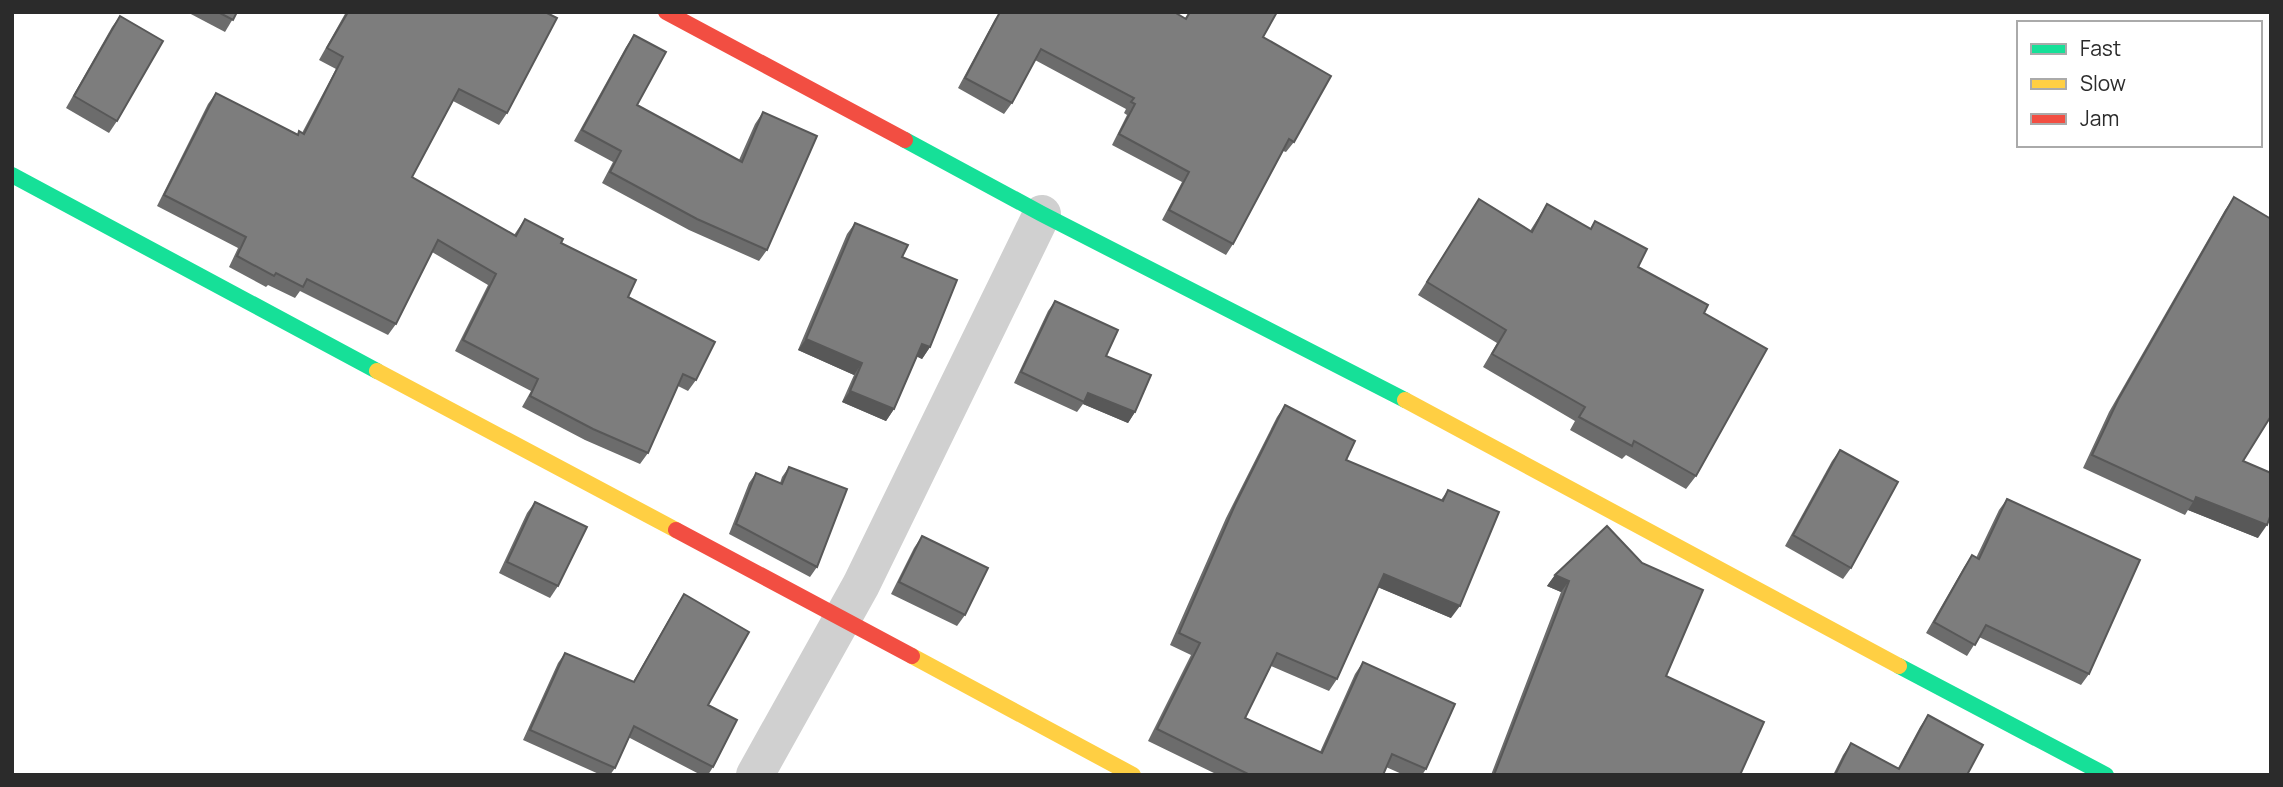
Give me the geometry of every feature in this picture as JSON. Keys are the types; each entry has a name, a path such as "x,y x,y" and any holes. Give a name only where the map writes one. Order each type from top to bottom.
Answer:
{"street":[{"path":"666,12 1042,214 1395,395 2106,775"},
{"path":"12,175 1133,775"},
{"path":"755,775 843,618 1042,214"}],"building":[{"path":"218,12 237,12 233,20"},
{"path":"348,12 545,12 557,18 507,113 459,89 412,177 516,236 525,219 563,239 561,243 636,280 628,297 715,342 696,380 683,374 648,453 593,429 530,396 538,379 463,340 496,274 438,240 396,324 307,279 303,287 276,273 274,276 237,256 246,237 164,195 216,93 298,135 299,131 304,134 343,57 327,48"},
{"path":"1000,12 1174,12 1186,19 1190,12 1277,12 1263,37 1331,76 1294,142 1289,139 1233,244 1169,210 1189,172 1119,134 1135,104 1131,102 1134,98 1041,49 1012,103 965,78"},
{"path":"120,16 163,41 117,121 74,96"},
{"path":"634,35 666,52 637,105 742,162 763,112 817,136 767,250 697,219 610,172 621,151 582,130"},
{"path":"2234,197 2271,219 2271,416 2243,461 2271,473 2271,514 2267,525 2196,497 2194,502 2092,455 2118,400"},
{"path":"1479,199 1532,232 1547,204 1591,229 1595,221 1647,249 1638,267 1708,305 1704,313 1767,349 1696,476 1634,441 1632,446 1579,417 1585,407 1492,354 1506,330 1427,282"},
{"path":"855,223 908,245 902,257 957,280 930,347 922,344 894,409 850,391 862,363 806,339"},
{"path":"1055,301 1118,330 1106,356 1151,375 1135,412 1088,393 1084,402 1021,372"},
{"path":"1285,405 1355,441 1346,460 1443,501 1448,490 1499,512 1460,606 1384,574 1337,679 1277,653 1245,718 1322,753 1363,662 1455,704 1426,769 1392,754 1383,775 1250,775 1157,729 1200,643 1179,633 1235,505"},
{"path":"1840,450 1898,482 1851,568 1793,535"},
{"path":"789,467 847,489 817,567 736,524 756,473 782,484"},
{"path":"2007,499 2140,560 2089,674 1986,625 1975,645 1934,622 1972,555 1979,559"},
{"path":"535,502 587,527 558,586 507,562"},
{"path":"1607,526 1642,563 1703,590 1666,676 1764,722 1740,775 1494,775 1569,581 1555,575"},
{"path":"922,536 988,568 965,615 899,582"},
{"path":"684,594 749,632 708,705 737,720 713,767 634,726 615,768 530,730 565,653 634,682"},
{"path":"1928,715 1983,745 1967,775 1835,775 1851,743 1899,769"}],"traffic: fast":[{"path":"905,140 1042,214 1405,400"},
{"path":"12,175 377,371"},
{"path":"1899,666 2106,775"}],"traffic: slow":[{"path":"377,371 676,530"},
{"path":"1405,400 1899,666"},
{"path":"912,656 1133,775"}],"traffic: jam":[{"path":"666,12 905,140"},
{"path":"676,530 912,656"}]}
